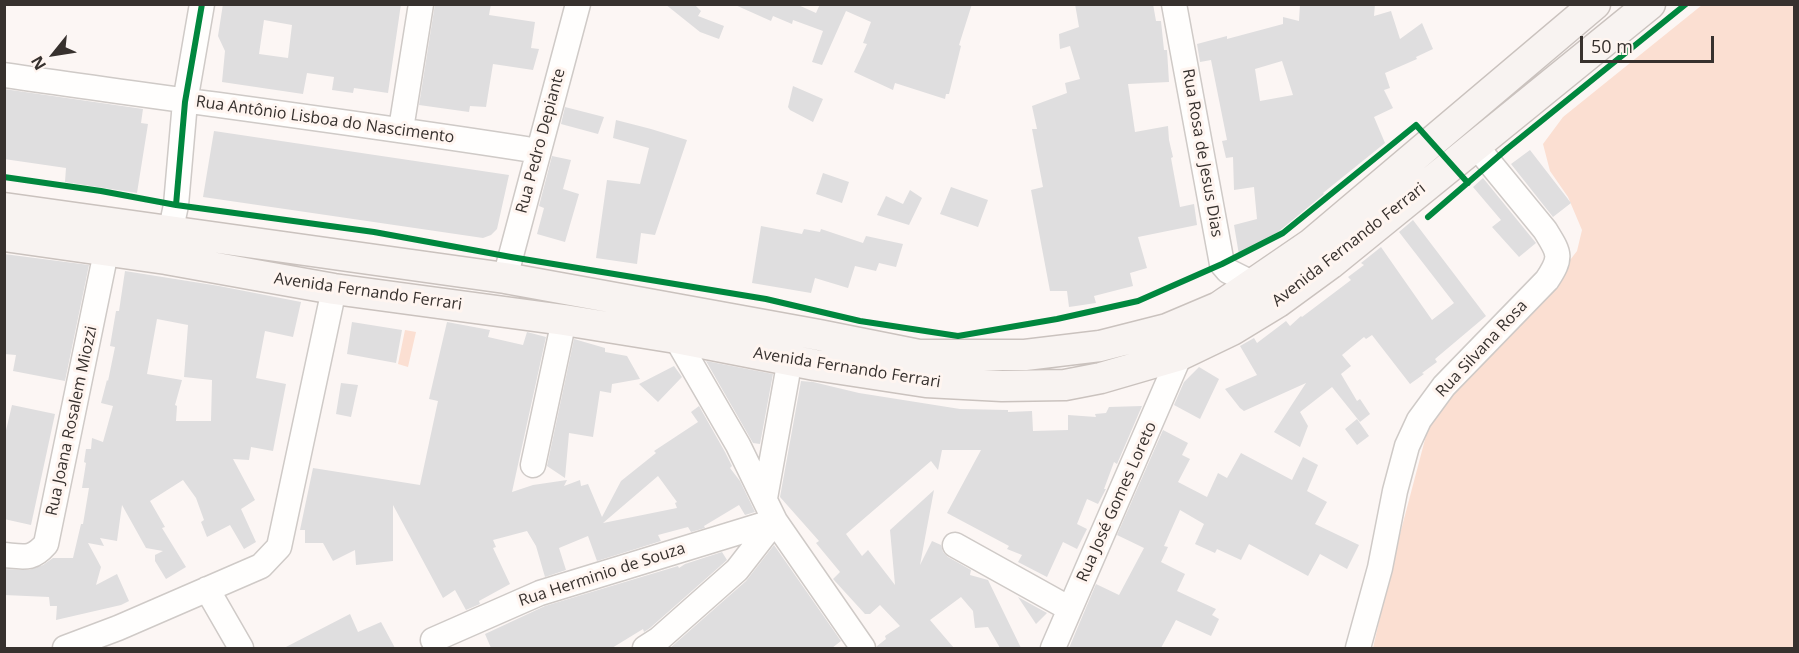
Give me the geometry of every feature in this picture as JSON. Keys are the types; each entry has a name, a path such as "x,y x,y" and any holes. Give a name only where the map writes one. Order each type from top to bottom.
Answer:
{"main road":[{"name":"Avenida Fernando Ferrari","path":"4,236 106,252 168,245 506,278 919,355 1025,355 1100,346 1167,329 1219,307 1254,284 1311,244 1595,4"},
{"name":"Avenida Fernando Ferrari","path":"4,208 168,245 334,289 564,320 926,382 1002,386 1065,385 1101,378 1180,356 1232,330 1286,296 1330,264 1650,4"}],"street":[{"path":"168,245 176,205 185,102 202,4"},
{"path":"401,129 421,4"},
{"name":"Rua Pedro Depiante","path":"506,278 578,4"},
{"name":"Rua Rosa de Jesus Dias","path":"1174,4 1222,264 1228,271 1254,284"},
{"name":"Rua Antônio Lisboa do Nascimento","path":"4,75 185,102 401,129 538,151"},
{"name":"Rua Silvana Rosa","path":"1358,648 1380,568 1407,446 1419,420 1444,386 1547,280 1556,267 1558,257 1545,230 1476,146"},
{"name":"Rua Joana Rosalem Miozzi","path":"4,555 27,558 38,553 46,544 106,252"},
{"path":"65,648 118,628 261,566 279,547 334,289"},
{"path":"533,465 564,320"},
{"path":"765,498 793,330"},
{"path":"676,338 738,444 775,521 862,648"},
{"name":"Rua José Gomes Loreto","path":"1053,648 1180,356"},
{"path":"738,444 753,448 775,446"},
{"path":"645,648 659,639 737,570 775,521"},
{"name":"Rua Herminio de Souza","path":"434,640 540,593 775,521"},
{"path":"954,545 1070,609"},
{"path":"207,589 241,648"}],"shaded area":[{"path":"1702,5 1794,5 1794,648 1373,648 1390,572 1428,428 1438,404 1530,312 1577,251 1582,230 1568,197 1550,171 1543,144 1563,117"},
{"path":"405,330 416,332 408,367 398,364"}],"building":[{"path":"223,4 401,4 388,93 354,88 353,93 332,90 334,77 307,73 303,94 222,82 225,51 218,36","holes":["264,20 292,25 288,58 259,54"]},
{"path":"435,4 491,4 489,15 535,22 531,48 539,49 533,70 493,64 486,107 470,106 469,112 419,105"},
{"path":"665,4 694,4 701,11 698,16 724,26 719,39 700,32"},
{"path":"733,4 796,4 816,13 820,4 972,4 959,45 961,46 949,94 946,94 945,99 895,83 893,90 854,72 867,44 863,43 871,22 846,11 822,65 812,62 823,31 793,20 792,24 773,16 771,21"},
{"path":"1075,4 1153,4 1156,21 1161,21 1164,50 1167,50 1169,82 1128,84 1135,132 1168,126 1180,207 1194,204 1197,225 1138,237 1147,268 1130,273 1133,286 1094,296 1096,303 1069,307 1067,291 1050,291 1031,190 1043,187 1032,129 1037,129 1032,106 1067,93 1065,83 1080,79 1070,46 1060,49 1059,34 1079,27"},
{"path":"1300,4 1375,4 1374,16 1391,11 1400,39 1422,23 1433,49 1385,73 1390,88 1384,90 1393,108 1374,117 1385,143 1278,232 1239,255 1234,225 1257,219 1254,187 1234,190 1233,157 1226,158 1222,141 1227,140 1211,60 1200,62 1197,44 1227,36 1227,39 1283,24 1283,17 1299,21","holes":["1282,61 1293,95 1260,101 1255,69"]},
{"path":"793,86 823,99 813,122 788,107"},
{"path":"4,89 143,109 141,123 148,124 137,193 65,182 66,168 4,159"},
{"path":"565,107 604,117 598,134 561,124"},
{"path":"616,120 687,140 655,235 641,233 637,264 596,258 607,180 640,184 649,148 613,138"},
{"path":"214,131 509,175 497,229 491,235 483,238 203,197"},
{"path":"1530,150 1571,203 1553,217 1511,164"},
{"path":"552,156 571,160 563,189 579,194 565,242 537,234 544,208 539,206"},
{"path":"823,173 849,182 842,203 816,194"},
{"path":"1483,178 1536,243 1519,257 1492,227 1501,220 1473,187"},
{"path":"951,187 988,200 978,227 940,214"},
{"path":"910,190 922,198 909,225 877,215 886,196 903,204"},
{"path":"1413,220 1486,316 1435,359 1437,362 1410,384 1372,335 1366,339 1364,337 1342,355 1351,366 1341,374 1357,401 1360,399 1370,414 1360,422 1332,387 1300,412 1308,426 1300,447 1274,432 1306,383 1244,411 1240,408 1225,389 1257,375 1240,346 1254,338 1257,343 1286,321 1290,326 1351,280 1348,277 1364,265 1361,263 1381,247 1432,320 1454,303 1399,232"},
{"path":"761,226 802,234 804,229 820,232 821,229 863,243 866,236 903,244 896,267 879,263 876,271 855,266 848,288 815,278 811,293 752,283"},
{"path":"4,254 89,265 65,381 13,371 16,355 4,354"},
{"path":"125,271 301,302 293,337 265,331 256,378 286,384 273,451 251,447 249,460 233,459 255,500 241,509 256,542 244,549 230,525 207,537 196,498 183,480 150,501 165,527 162,528 186,567 166,579 155,561 155,555 163,551 146,548 122,505 117,541 100,538 104,546 88,543 101,567 96,585 117,574 129,601 121,605 56,620 57,606 50,606 49,597 4,595 4,569 29,570 53,558 73,558 81,524 83,524 89,488 82,488 86,449 91,449 92,438 103,442 113,406 101,403 115,347 110,346 116,311 119,311","holes":["157,319 188,325 184,377 212,380 211,421 176,421 177,406 175,405 182,380 147,374"]},
{"path":"352,322 402,330 396,363 347,354"},
{"path":"447,322 490,330 488,337 523,345 527,332 546,337 512,492 533,485 567,480 564,486 580,480 581,486 588,484 602,517 621,481 656,453 654,451 698,422 691,412 699,406 755,512 745,515 739,505 704,526 705,528 691,532 688,527 658,535 661,541 597,561 588,536 559,548 566,570 545,577 536,546 527,531 493,540 496,547 493,548 510,584 479,601 480,604 466,610 455,590 443,598 393,505 393,561 356,565 355,550 333,561 323,543 305,543 305,530 300,530 313,468 420,485 438,401 429,399","holes":["658,476 677,502 675,503 677,508 603,523"]},
{"path":"574,339 605,348 605,352 627,356 640,379 612,384 611,393 600,391 593,437 569,433 565,478 547,466"},
{"path":"706,361 773,374 760,444 753,443"},
{"path":"674,366 682,377 658,402 639,384"},
{"path":"1199,367 1219,379 1200,419 1174,405 1184,382"},
{"path":"801,381 960,409 1032,411 1033,431 1068,430 1068,415 1096,417 1095,414 1106,413 1109,407 1142,406 1117,464 1114,462 1104,489 1106,489 1098,504 1087,499 1077,524 1087,529 1077,549 1063,542 1047,577 1018,562 1022,555 1007,549 1009,546 947,513 981,450 942,450 938,470 931,461 846,534 862,556 868,550 895,585 890,530 934,490 920,565 932,541 941,545 948,557 971,570 970,575 988,580 1021,648 1000,648 988,627 975,628 973,611 961,597 930,620 954,648 877,648 886,639 885,636 900,626 880,605 870,614 865,614 833,579 840,572 816,543 819,541 780,497"},
{"path":"341,383 358,385 351,417 336,414"},
{"path":"12,405 55,414 31,525 4,519 4,439"},
{"path":"1357,419 1369,436 1357,445 1345,429"},
{"path":"1163,430 1188,443 1182,455 1190,459 1178,482 1207,497 1218,473 1227,478 1241,453 1292,480 1303,457 1318,465 1307,491 1327,502 1315,524 1359,545 1347,569 1320,554 1308,576 1249,544 1241,560 1217,549 1215,553 1195,544 1204,524 1180,510 1164,546 1168,547 1161,562 1185,574 1177,591 1216,609 1212,615 1219,619 1211,636 1176,620 1161,648 1069,648 1096,584 1119,595 1144,548 1117,535"},
{"path":"774,545 841,641 832,648 670,648 746,581"},
{"path":"722,552 727,560 650,628 644,632 643,629 612,648 491,648 485,634 545,606 678,566 679,568"},
{"path":"1018,597 1047,613 1036,624"},
{"path":"350,614 358,632 381,622 395,648 284,648"}],"cycle path":[{"path":"176,205 185,102 202,4"},
{"path":"1428,217 1508,148 1686,4"},
{"path":"4,177 176,205 374,232 766,299 860,321 958,336 1057,319 1138,301 1222,264 1283,233 1416,125 1468,183"}]}
